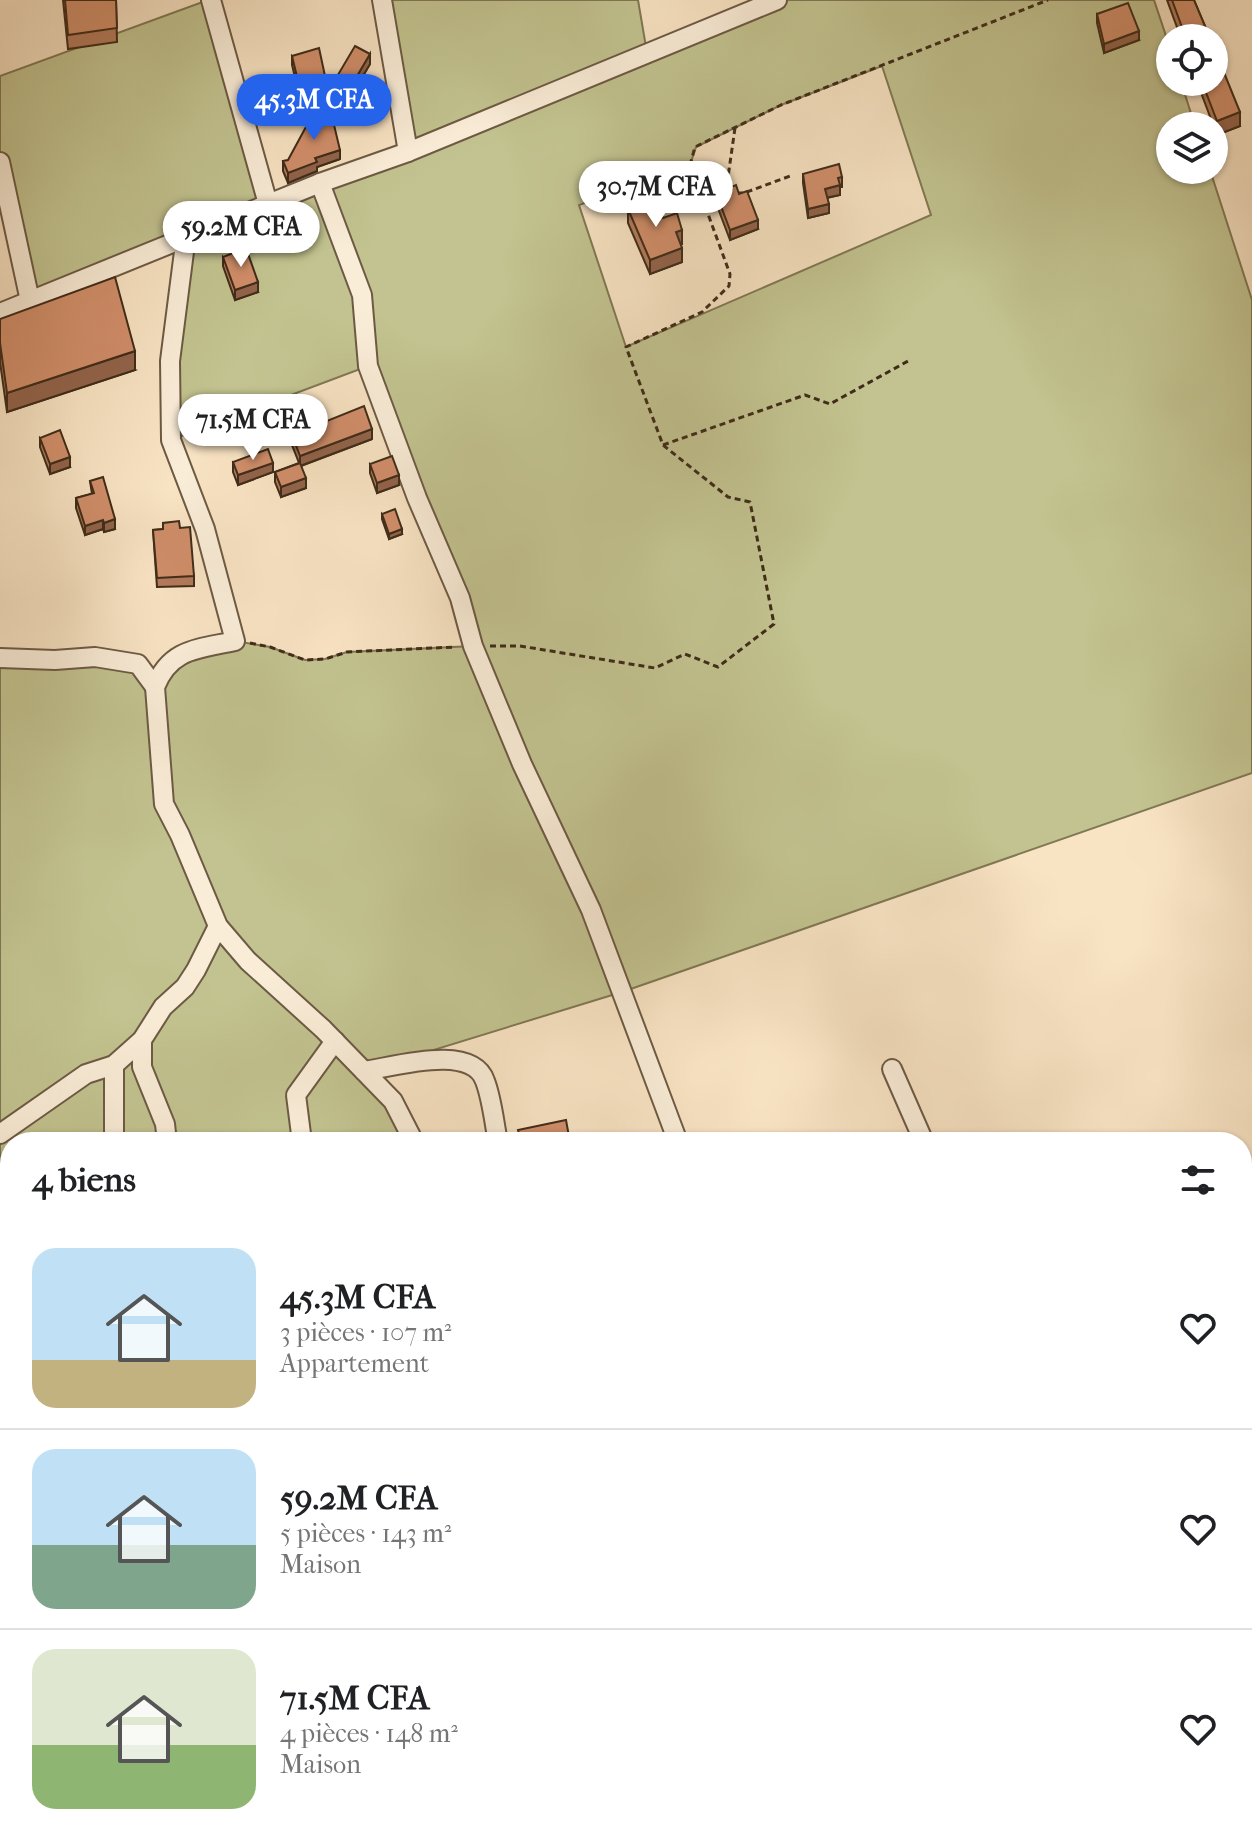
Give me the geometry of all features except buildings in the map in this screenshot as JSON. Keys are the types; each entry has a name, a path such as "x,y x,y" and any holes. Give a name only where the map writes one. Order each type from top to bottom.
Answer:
{"street":[{"path":"211,0 268,204"},
{"path":"382,0 408,152"},
{"path":"0,313 320,183 408,152 777,0"},
{"path":"0,162 30,301"},
{"path":"320,183 362,295 368,366 417,498 460,598 473,646 522,764 591,910 674,1132"},
{"path":"186,236 170,361 171,440 205,529 235,641 176,656 161,671 155,687 164,804 218,926 248,961 335,1041 393,1101 409,1132"},
{"path":"0,658 55,660 95,657 138,664 155,687"},
{"path":"3,1132 86,1074 114,1065 142,1040 163,1007 185,987 218,926"},
{"path":"142,1040 142,1067 166,1132"},
{"path":"301,1132 296,1095 335,1041"},
{"path":"364,1071 443,1059 467,1061 485,1078 496,1132"},
{"path":"114,1065 114,1132"},
{"path":"892,1069 920,1132"}],"path":[{"path":"235,641 270,647 305,660 325,659 347,652 520,646 655,668 685,654 718,667 774,624 750,502 728,497 663,445 626,347 702,312 729,286 730,274 690,165 695,147 781,105 1048,0"},
{"path":"735,128 728,177 733,193 744,193 793,175"},
{"path":"663,445 805,395 830,404 910,360"}],"green space":[{"path":"208,0 267,203 407,149 382,0 638,0 647,53 785,0 1154,0 1162,24 1156,24 1156,96 1185,96 1191,112 1156,112 1156,184 1215,184 1252,300 1252,773 622,992 365,1071 406,1132 0,1132 0,661 138,664 155,687 176,656 235,641 270,647 305,660 325,659 347,652 473,646 368,366 171,440 186,238 30,301 0,162 0,76","holes":["882,66 931,215 626,347 579,205 690,165 696,147 781,105"]}]}
